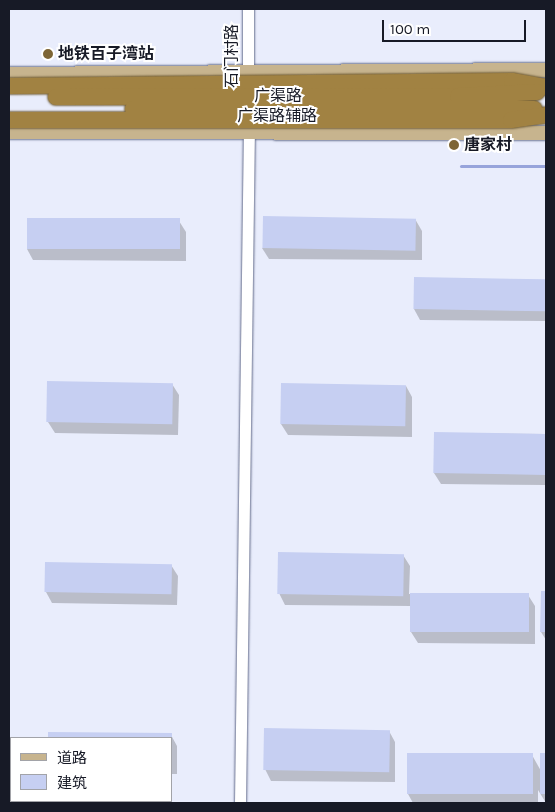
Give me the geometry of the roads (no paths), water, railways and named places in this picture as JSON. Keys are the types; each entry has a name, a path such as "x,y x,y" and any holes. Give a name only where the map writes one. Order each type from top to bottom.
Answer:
{"highway":[{"path":"9,86 512,82 546,87"},
{"name":"广渠路","path":"9,97 458,96 546,92"},
{"name":"广渠路","path":"9,109 546,109"},
{"path":"9,120 511,120 546,115"}],"main road":[{"name":"广渠路","path":"9,74 546,70"},
{"name":"广渠路辅路","path":"9,132 249,134 546,132"}],"street":[{"name":"石门村路","path":"240,803 249,134 248,9"},
{"path":"345,72 322,103 326,116 346,133"},
{"path":"146,134 157,126 164,114 162,91 150,74"}],"waterway":[{"path":"461,166 546,166"}],"place":[{"name":"地铁百子湾站","path":"48,54"},
{"name":"唐家村","path":"454,145"}]}
